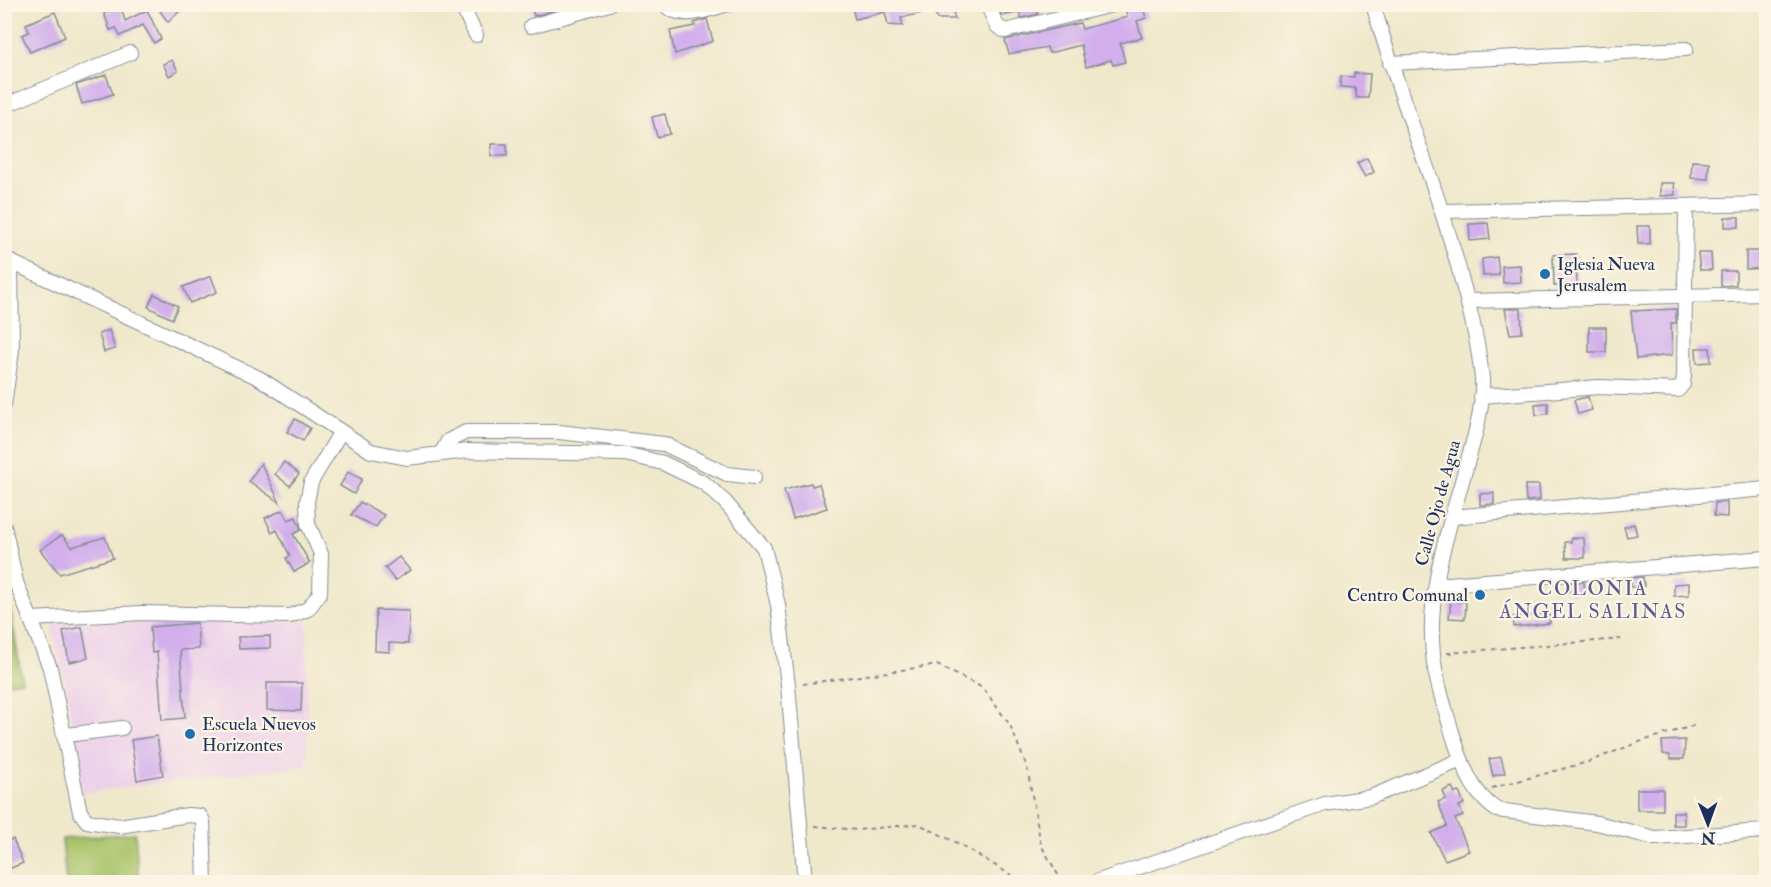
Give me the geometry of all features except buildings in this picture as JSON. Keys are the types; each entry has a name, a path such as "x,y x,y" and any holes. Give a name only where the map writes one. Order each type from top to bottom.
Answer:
{"street":[{"path":"460,4 476,35"},
{"path":"531,26 609,4"},
{"path":"665,5 673,12 689,14 729,4"},
{"path":"987,4 997,26 1005,31 1014,31 1116,4"},
{"name":"Calle Ojo de Agua","path":"1373,4 1390,63 1443,211 1477,342 1482,396 1475,435 1436,585 1432,620 1433,654 1441,693 1461,760 1477,792 1485,802 1497,810 1597,823 1654,838 1767,831"},
{"path":"1390,63 1686,49"},
{"path":"4,106 130,52"},
{"path":"1443,211 1767,204"},
{"path":"1482,396 1599,387 1678,390 1683,384 1684,375 1686,206"},
{"path":"4,405 12,350 8,259 259,378 340,433 371,451 407,458 442,452 626,454 663,463 704,483 725,501 764,548 778,605 788,685 805,882"},
{"path":"1467,301 1686,294 1767,294"},
{"path":"442,452 448,441 466,432 560,432 664,444 727,474 754,477"},
{"path":"31,619 142,613 290,616 308,609 320,593 321,554 308,524 307,502 311,482 340,433"},
{"path":"1452,517 1767,489"},
{"path":"4,526 16,582 50,668 66,735 80,812 87,821 119,825 188,815 200,816 203,821 205,882"},
{"path":"1436,585 1767,558"},
{"path":"66,735 122,728"},
{"path":"1096,882 1325,804 1371,797 1461,760"}],"path":[{"path":"1433,654 1621,639"},
{"path":"788,685 938,665 983,688 1010,725 1027,767 1041,845 1061,880"},
{"path":"1477,792 1588,762 1642,741 1696,725"},
{"path":"814,826 857,830 919,824 961,845 1016,879 1071,882"}],"shaded area":[{"name":"Escuela Nuevos Horizontes","path":"307,621 307,766 81,793 69,702 51,622"}],"green space":[{"path":"5,576 22,681 4,684"},
{"path":"135,833 139,882 66,882 62,839"}],"place":[{"name":"Iglesia Nueva Jerusalem","path":"1545,274"},
{"name":"Centro Comunal","path":"1480,595"},
{"name":"Escuela Nuevos Horizontes","path":"190,734"}],"district":[{"name":"COLONIA ÁNGEL SALINAS","path":"1593,600"}]}
